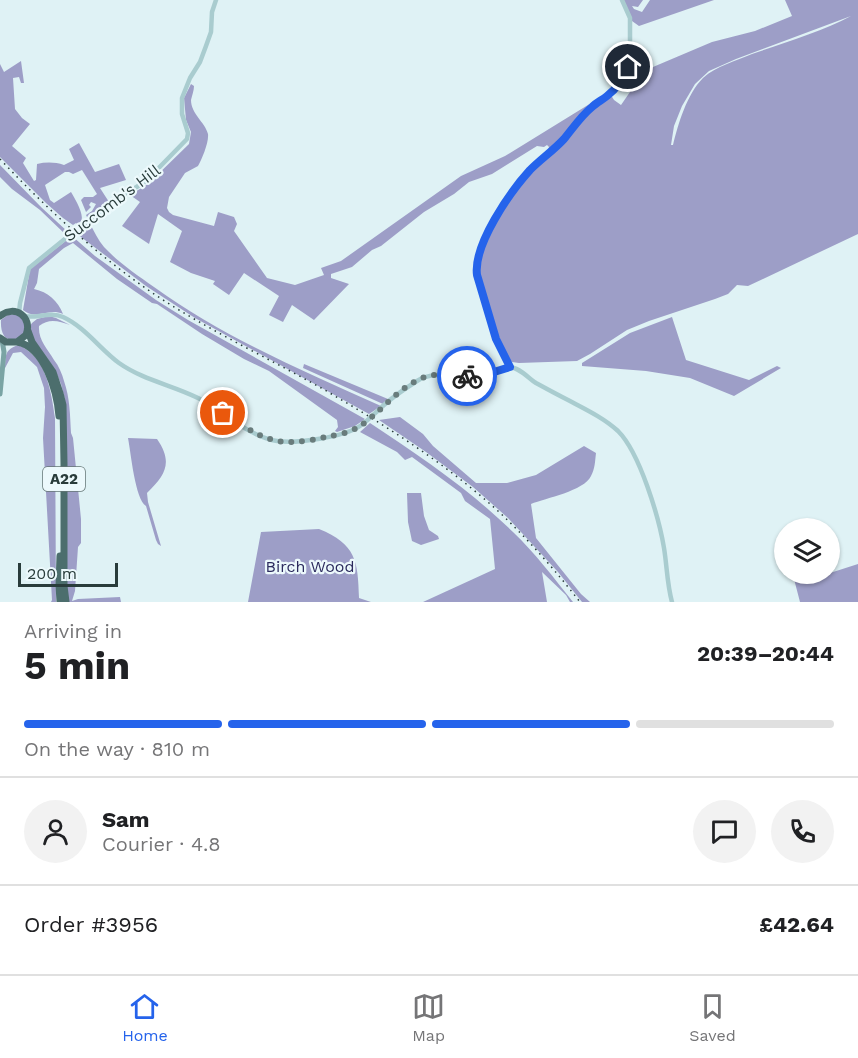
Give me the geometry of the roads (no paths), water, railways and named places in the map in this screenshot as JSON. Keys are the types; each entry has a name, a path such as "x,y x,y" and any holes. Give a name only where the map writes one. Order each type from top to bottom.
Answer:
{"highway":[{"path":"1,339 14,343 24,337 28,328 10,313"},
{"name":"A22","path":"28,328 32,342 53,372 63,405 66,602"},
{"name":"A22","path":"14,343 29,346 41,361 53,384 58,405 60,602"}],"main road":[{"path":"0,394 4,352 1,339"},
{"path":"4,352 14,343"}],"street":[{"name":"Succomb's Hill","path":"10,313 20,303 29,268 110,204 146,181 188,140 182,114 182,98 200,62 211,32 212,12 216,0"},
{"path":"510,367 498,344 478,280 476,270 478,255 495,218 520,182 563,140 593,106 612,93 626,73 630,60 630,18 622,0"},
{"path":"10,313 36,317 47,314 62,316 132,371 195,396 258,435 282,442 310,441 358,428 394,397 420,379 435,375 481,376 510,367 517,369 534,382 606,422 619,432 625,441 638,465 651,498 663,542 672,602"},
{"path":"28,328 36,317"}],"railway":[{"path":"0,159 75,232 157,296 392,431 478,493 520,533 580,602"}],"park label":[{"name":"Birch Wood","path":"310,566"}]}
